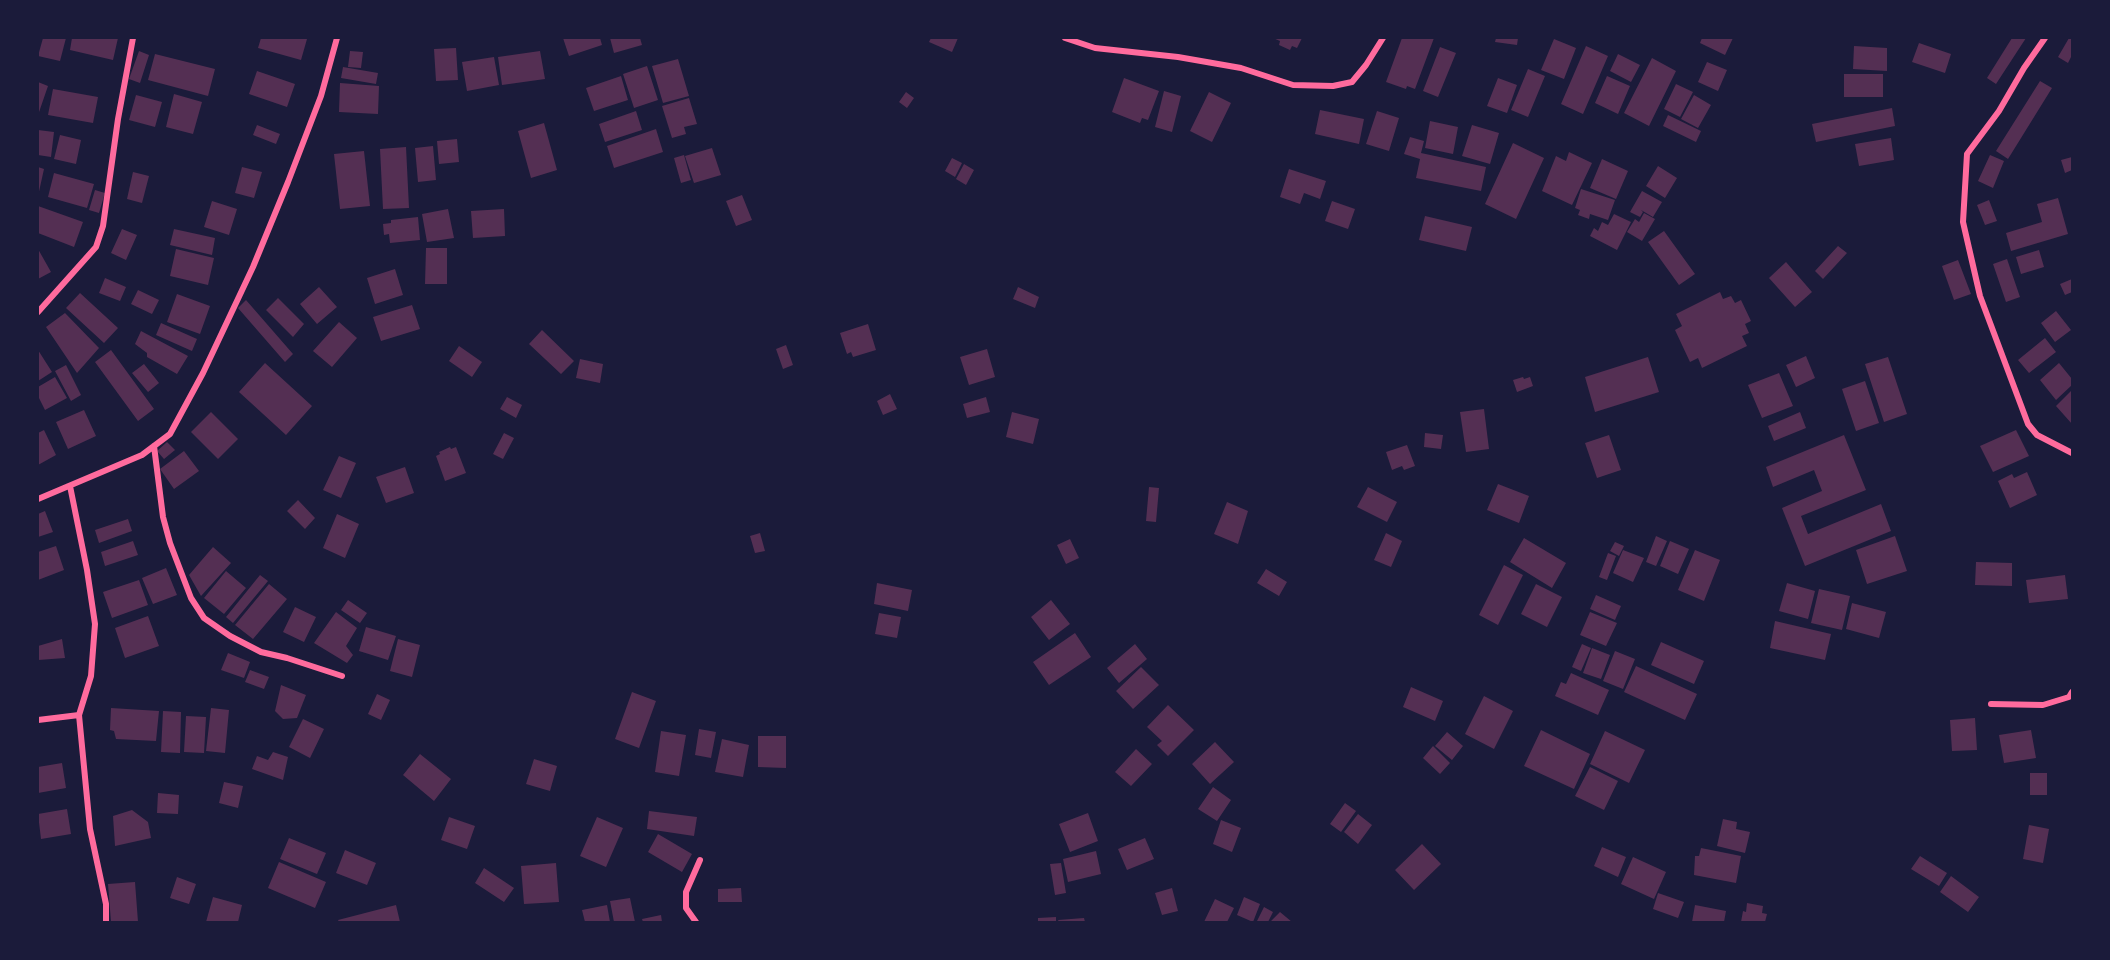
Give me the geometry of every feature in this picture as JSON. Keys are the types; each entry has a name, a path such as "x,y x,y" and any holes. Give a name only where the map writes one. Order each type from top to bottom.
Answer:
{"street":[{"path":"38,312 96,247 103,226 118,119 133,38"},
{"path":"38,499 142,455 170,434 203,373 253,267 321,96 337,38"},
{"path":"1065,38 1095,48 1178,57 1241,68 1293,85 1333,86 1352,82 1383,38"},
{"path":"2045,38 1999,111 1967,154 1963,222 1980,296 2028,424 2037,435 2073,453"},
{"path":"154,446 163,517 170,543 191,598 204,618 230,636 261,651 342,676"},
{"path":"70,486 87,570 94,624 91,676 79,715 90,829 106,904 106,922"},
{"path":"1990,704 2043,705 2069,697 2073,692"},
{"path":"38,720 79,715"},
{"path":"696,922 686,908 686,892 700,860"}],"building":[{"path":"43,38 66,38 60,61 38,56"},
{"path":"72,38 118,38 113,60 70,50"},
{"path":"261,38 307,39 301,60 258,48"},
{"path":"563,38 600,38 602,45 569,56"},
{"path":"610,38 640,38 642,45 614,53"},
{"path":"931,38 958,38 952,52 929,42"},
{"path":"1273,38 1302,38 1297,48 1292,46 1290,50 1279,45 1280,41"},
{"path":"1402,38 1434,38 1415,89 1407,86 1406,89 1386,82"},
{"path":"1496,38 1518,38 1517,45 1495,42"},
{"path":"1702,38 1733,38 1725,55 1700,43"},
{"path":"2012,38 2026,38 1996,84 1987,78"},
{"path":"2069,38 2072,38 2072,55 2068,63 2058,57"},
{"path":"1554,39 1576,48 1564,79 1541,70"},
{"path":"1919,43 1951,54 1945,73 1912,62"},
{"path":"1586,46 1608,56 1583,114 1561,104"},
{"path":"1854,46 1887,48 1887,71 1853,69"},
{"path":"1440,47 1456,53 1438,97 1423,91"},
{"path":"456,48 458,80 436,81 434,49"},
{"path":"139,51 149,55 140,83 129,79"},
{"path":"350,51 363,52 361,68 348,67"},
{"path":"540,51 545,79 502,85 498,57"},
{"path":"155,54 215,69 208,96 148,80"},
{"path":"1618,54 1640,65 1631,82 1610,71"},
{"path":"494,57 499,85 467,91 462,62"},
{"path":"1652,58 1676,71 1649,126 1624,113"},
{"path":"678,59 689,96 663,103 652,66"},
{"path":"1707,62 1727,70 1718,91 1698,82"},
{"path":"647,66 658,100 634,108 623,74"},
{"path":"343,67 378,73 376,84 341,78"},
{"path":"1528,69 1545,76 1528,117 1511,110"},
{"path":"257,71 295,84 287,107 249,94"},
{"path":"1844,74 1883,74 1883,97 1844,97"},
{"path":"621,76 628,100 594,111 586,88"},
{"path":"1607,76 1630,86 1618,114 1595,103"},
{"path":"1124,78 1159,91 1148,120 1142,118 1140,123 1112,112"},
{"path":"1498,78 1517,85 1507,113 1487,106"},
{"path":"2040,81 2052,88 2008,159 1996,151"},
{"path":"38,82 48,86 38,115"},
{"path":"340,83 379,86 378,114 339,112"},
{"path":"1676,84 1693,92 1680,117 1664,109"},
{"path":"53,89 98,97 93,123 48,115"},
{"path":"1164,91 1181,96 1172,132 1155,127"},
{"path":"906,92 914,98 907,108 899,102"},
{"path":"1209,92 1231,103 1212,142 1190,131"},
{"path":"174,94 202,102 193,134 166,127"},
{"path":"136,95 162,102 155,127 129,120"},
{"path":"1694,95 1711,105 1698,128 1681,119"},
{"path":"689,98 697,124 684,127 686,134 672,138 662,106"},
{"path":"1892,108 1895,126 1816,142 1812,124"},
{"path":"1320,110 1364,119 1359,144 1315,134"},
{"path":"636,111 642,130 605,142 599,124"},
{"path":"1377,111 1399,118 1389,151 1366,144"},
{"path":"1668,115 1701,131 1696,142 1663,126"},
{"path":"1430,121 1458,127 1453,154 1425,148"},
{"path":"544,123 557,170 531,178 518,131"},
{"path":"257,125 280,134 276,144 253,135"},
{"path":"1472,125 1499,133 1490,164 1462,156"},
{"path":"656,129 663,152 614,168 607,146"},
{"path":"38,130 54,132 51,157 38,155"},
{"path":"60,135 81,140 76,164 54,159"},
{"path":"1410,137 1424,141 1421,153 1486,167 1481,191 1416,178 1420,159 1404,154"},
{"path":"1891,138 1894,160 1859,166 1855,144"},
{"path":"457,139 459,162 439,164 437,141"},
{"path":"1513,143 1544,158 1516,219 1485,204"},
{"path":"433,146 436,180 418,182 415,148"},
{"path":"406,147 409,208 383,209 380,149"},
{"path":"712,148 721,175 694,183 685,156"},
{"path":"364,151 370,206 340,209 334,154"},
{"path":"1569,152 1592,163 1572,205 1542,191 1556,156 1566,161"},
{"path":"684,155 691,180 681,183 674,158"},
{"path":"1990,155 2004,161 1993,188 1978,181"},
{"path":"2072,157 2072,170 2065,173 2061,160"},
{"path":"952,158 962,163 955,177 945,171"},
{"path":"1602,159 1628,171 1616,199 1590,188"},
{"path":"964,164 974,170 966,185 956,179"},
{"path":"1658,166 1677,178 1665,198 1646,186"},
{"path":"38,167 44,169 38,196"},
{"path":"242,167 262,172 254,198 235,193"},
{"path":"1289,169 1326,181 1320,199 1304,193 1300,204 1280,197"},
{"path":"133,172 149,176 142,203 127,199"},
{"path":"54,173 94,184 87,208 48,197"},
{"path":"1581,189 1615,200 1608,220 1590,214 1589,219 1578,215 1580,210 1575,208"},
{"path":"95,190 105,193 99,213 89,210"},
{"path":"1642,191 1662,202 1653,217 1641,210 1643,212 1640,217 1630,212"},
{"path":"742,195 752,220 736,226 726,201"},
{"path":"2058,198 2068,234 2011,251 2006,233 2042,222 2037,204"},
{"path":"1989,200 1997,221 1985,225 1977,205"},
{"path":"212,201 237,209 229,235 204,227"},
{"path":"1332,201 1355,209 1348,229 1325,221"},
{"path":"38,206 83,222 74,247 38,233"},
{"path":"448,209 454,238 427,242 422,214"},
{"path":"504,209 505,236 473,238 471,211"},
{"path":"1644,213 1655,219 1642,241 1627,232 1635,219 1639,222"},
{"path":"1614,214 1631,222 1617,250 1590,236 1594,228 1598,231 1602,222 1608,225"},
{"path":"1425,216 1472,227 1466,251 1419,240"},
{"path":"418,217 420,240 390,243 389,234 384,235 383,224 391,223 391,220"},
{"path":"122,229 137,235 126,260 111,253"},
{"path":"174,229 215,238 212,255 170,245"},
{"path":"1664,231 1695,274 1679,285 1648,242"},
{"path":"1838,246 1847,253 1823,279 1815,271"},
{"path":"426,248 447,248 447,284 425,284"},
{"path":"38,249 51,272 38,279"},
{"path":"176,249 214,258 208,285 170,276"},
{"path":"2039,250 2044,267 2021,274 2016,257"},
{"path":"2007,259 2020,297 2006,302 1993,264"},
{"path":"1958,260 1971,294 1954,300 1942,266"},
{"path":"1786,262 1812,292 1795,307 1769,278"},
{"path":"395,269 403,295 375,304 367,278"},
{"path":"105,278 126,287 120,301 99,293"},
{"path":"2072,279 2072,292 2065,295 2060,284"},
{"path":"319,287 337,307 317,324 300,304"},
{"path":"1018,287 1039,297 1035,308 1013,299"},
{"path":"138,290 159,300 152,314 131,304"},
{"path":"1720,292 1723,299 1731,296 1735,303 1741,300 1751,321 1745,324 1749,333 1742,336 1747,346 1702,368 1698,358 1690,362 1675,330 1682,326 1676,314"},
{"path":"80,293 118,328 104,343 66,308"},
{"path":"177,294 210,306 200,334 167,322"},
{"path":"278,298 304,324 293,337 266,310"},
{"path":"246,300 293,354 285,362 238,308"},
{"path":"412,305 420,329 381,341 373,317"},
{"path":"2056,311 2071,330 2055,342 2041,323"},
{"path":"65,313 99,348 77,373 46,327"},
{"path":"339,322 357,338 332,367 313,351"},
{"path":"161,323 197,339 192,351 156,335"},
{"path":"868,324 876,350 853,357 851,352 847,354 840,333"},
{"path":"542,330 574,361 561,374 529,344"},
{"path":"141,331 188,356 177,374 147,357 147,353 135,344"},
{"path":"2045,338 2056,352 2029,373 2018,360"},
{"path":"786,345 793,365 783,369 776,349"},
{"path":"459,346 482,362 472,377 449,361"},
{"path":"987,349 995,377 969,385 960,357"},
{"path":"38,350 52,372 38,381"},
{"path":"111,350 154,409 138,421 95,362"},
{"path":"1806,356 1815,378 1796,387 1786,365"},
{"path":"1648,357 1659,392 1595,412 1585,377"},
{"path":"1888,357 1907,414 1884,422 1865,364"},
{"path":"580,359 603,364 600,383 576,378"},
{"path":"265,363 312,406 286,435 239,392"},
{"path":"2059,363 2072,379 2072,385 2056,400 2040,380"},
{"path":"144,364 159,383 148,392 132,373"},
{"path":"66,365 81,395 71,401 55,371"},
{"path":"1779,373 1793,406 1762,418 1748,385"},
{"path":"55,377 67,398 45,410 38,396 38,387"},
{"path":"1523,377 1524,379 1530,377 1533,386 1517,392 1513,380"},
{"path":"1865,381 1879,423 1856,431 1842,389"},
{"path":"2072,390 2072,424 2056,406"},
{"path":"890,394 897,409 883,415 877,401"},
{"path":"507,397 522,405 516,418 500,409"},
{"path":"986,397 990,412 967,418 963,404"},
{"path":"1484,409 1489,449 1466,452 1460,412"},
{"path":"84,410 96,436 68,449 56,422"},
{"path":"211,412 238,439 218,459 191,432"},
{"path":"1012,412 1039,419 1033,444 1006,437"},
{"path":"1800,412 1806,428 1774,441 1768,426"},
{"path":"44,430 56,455 38,465 38,433"},
{"path":"2016,430 2029,456 1993,472 1980,446"},
{"path":"504,433 514,438 503,459 493,454"},
{"path":"1425,433 1443,435 1441,449 1424,447"},
{"path":"1609,435 1621,470 1597,478 1585,443"},
{"path":"1844,435 1866,490 1801,516 1808,534 1881,504 1891,531 1805,566 1782,508 1822,491 1814,470 1773,487 1766,467"},
{"path":"167,442 175,450 164,459 157,451"},
{"path":"1407,445 1415,466 1404,470 1402,466 1392,470 1386,452"},
{"path":"450,447 451,449 456,447 466,473 445,481 436,456"},
{"path":"184,451 199,471 174,489 160,469"},
{"path":"339,456 356,463 341,498 323,490"},
{"path":"405,467 414,493 386,503 376,477"},
{"path":"2027,472 2037,495 2010,508 1998,481 2012,474 2014,478"},
{"path":"1498,484 1529,496 1519,523 1487,510"},
{"path":"1149,487 1159,488 1156,522 1146,521"},
{"path":"1368,487 1397,502 1387,522 1357,507"},
{"path":"298,500 315,518 305,529 287,511"},
{"path":"1227,502 1248,511 1238,544 1214,534"},
{"path":"45,511 53,532 38,537 38,514"},
{"path":"337,514 359,524 345,558 323,548"},
{"path":"128,519 132,531 99,543 95,530"},
{"path":"760,533 765,551 755,553 750,536"},
{"path":"1386,533 1402,541 1391,567 1374,560"},
{"path":"1656,536 1667,541 1656,566 1646,562"},
{"path":"1895,536 1907,571 1867,584 1856,550"},
{"path":"1524,538 1566,563 1552,588 1510,562"},
{"path":"1070,539 1079,558 1066,564 1057,545"},
{"path":"133,541 138,555 105,566 101,552"},
{"path":"1670,541 1689,549 1678,574 1660,566"},
{"path":"1615,542 1624,546 1619,556 1610,551"},
{"path":"56,546 64,570 38,580 38,552"},
{"path":"213,547 231,563 201,596 189,575"},
{"path":"1623,550 1644,558 1633,582 1613,573"},
{"path":"1695,550 1720,560 1704,601 1678,590"},
{"path":"1608,553 1616,556 1607,580 1599,577"},
{"path":"1976,562 2012,563 2012,586 1975,585"},
{"path":"1504,565 1523,575 1498,625 1479,615"},
{"path":"166,568 177,595 153,604 142,578"},
{"path":"1266,569 1287,582 1279,596 1257,583"},
{"path":"226,571 246,588 224,614 204,598"},
{"path":"260,575 268,581 233,623 226,617"},
{"path":"2065,575 2068,599 2029,603 2026,580"},
{"path":"139,580 148,605 112,618 103,592"},
{"path":"877,583 912,590 908,611 874,604"},
{"path":"1787,583 1815,591 1808,619 1779,611"},
{"path":"269,584 287,599 253,639 235,625"},
{"path":"1536,584 1562,597 1547,627 1521,614"},
{"path":"1819,589 1850,596 1842,630 1811,623"},
{"path":"1596,595 1621,606 1615,620 1590,609"},
{"path":"348,600 367,613 360,623 341,610"},
{"path":"1051,600 1070,624 1049,640 1031,617"},
{"path":"1852,603 1886,612 1879,638 1846,629"},
{"path":"295,607 316,617 304,642 283,632"},
{"path":"336,612 357,628 346,646 353,655 347,663 314,643"},
{"path":"1590,612 1617,623 1606,646 1580,635"},
{"path":"879,613 901,617 897,638 875,634"},
{"path":"148,616 159,646 125,658 115,628"},
{"path":"1775,621 1831,634 1825,660 1770,648"},
{"path":"366,627 396,636 388,660 359,651"},
{"path":"1075,633 1091,657 1049,685 1033,662"},
{"path":"62,639 65,658 38,660 38,646"},
{"path":"398,639 420,645 412,677 390,671"},
{"path":"1661,642 1704,661 1694,684 1651,665"},
{"path":"1135,644 1147,659 1119,683 1107,668"},
{"path":"1582,644 1591,648 1581,671 1572,667"},
{"path":"1592,648 1610,655 1601,679 1583,673"},
{"path":"1615,651 1635,659 1623,689 1603,681"},
{"path":"228,653 250,662 244,678 221,670"},
{"path":"1636,666 1697,694 1685,720 1624,692"},
{"path":"1141,667 1159,685 1133,709 1116,691"},
{"path":"250,670 269,677 264,689 245,682"},
{"path":"1571,673 1609,690 1598,715 1555,696 1561,682 1566,684"},
{"path":"281,685 306,695 297,718 283,719 275,711"},
{"path":"1411,687 1443,701 1435,721 1403,707"},
{"path":"632,692 656,701 639,748 615,739"},
{"path":"377,694 390,700 381,720 368,714"},
{"path":"1484,696 1513,711 1494,749 1465,734"},
{"path":"1168,705 1194,730 1168,756 1157,745 1162,741 1147,727"},
{"path":"111,708 159,711 156,741 116,739 114,731 110,730"},
{"path":"211,708 229,710 225,753 206,751"},
{"path":"163,711 181,712 180,753 161,752"},
{"path":"186,716 206,717 204,753 184,752"},
{"path":"1975,718 1977,750 1952,751 1950,720"},
{"path":"303,719 324,729 310,758 289,747"},
{"path":"699,729 716,732 711,758 695,755"},
{"path":"1541,730 1590,754 1574,789 1524,766"},
{"path":"2031,730 2036,758 2004,763 1999,735"},
{"path":"661,731 686,735 679,776 655,772"},
{"path":"1605,731 1645,750 1629,783 1590,764"},
{"path":"1447,732 1463,746 1452,760 1435,746"},
{"path":"758,736 786,736 786,768 758,767"},
{"path":"722,739 749,745 743,777 715,772"},
{"path":"1215,742 1234,762 1210,784 1192,764"},
{"path":"1433,746 1450,763 1440,774 1423,758"},
{"path":"1136,749 1152,764 1131,786 1115,772"},
{"path":"273,752 288,757 283,780 252,769 257,756 268,760"},
{"path":"420,754 451,779 434,801 403,775"},
{"path":"534,759 557,766 550,791 526,784"},
{"path":"62,763 66,788 38,793 38,767"},
{"path":"1590,767 1618,781 1604,810 1575,796"},
{"path":"2030,773 2047,773 2047,795 2030,795"},
{"path":"224,782 243,786 238,808 219,803"},
{"path":"1213,787 1231,800 1217,821 1198,809"},
{"path":"158,793 179,795 178,814 157,813"},
{"path":"1345,803 1356,811 1341,832 1330,824"},
{"path":"67,809 71,834 41,839 38,814"},
{"path":"132,810 148,822 151,838 115,846 113,816"},
{"path":"649,811 697,817 694,836 647,829"},
{"path":"1088,813 1098,841 1070,852 1059,824"},
{"path":"1358,814 1372,825 1358,844 1344,832"},
{"path":"449,817 475,826 467,849 441,840"},
{"path":"597,817 623,828 606,867 580,856"},
{"path":"1723,819 1737,822 1736,829 1750,832 1745,853 1717,846"},
{"path":"1221,820 1241,828 1232,852 1213,844"},
{"path":"2029,825 2049,829 2043,863 2023,859"},
{"path":"658,834 692,854 682,872 648,852"},
{"path":"289,838 326,853 317,874 280,859"},
{"path":"1145,838 1154,859 1127,870 1118,849"},
{"path":"1422,844 1441,864 1414,890 1395,870"},
{"path":"1602,847 1626,857 1618,877 1594,866"},
{"path":"1701,848 1741,856 1736,883 1694,875 1695,856 1699,856"},
{"path":"345,850 376,863 367,885 336,873"},
{"path":"1096,851 1101,874 1068,882 1063,859"},
{"path":"1920,856 1947,873 1939,886 1911,869"},
{"path":"1633,857 1666,872 1654,899 1621,884"},
{"path":"279,862 326,882 315,908 268,888"},
{"path":"556,863 559,902 524,904 521,866"},
{"path":"1061,863 1066,893 1055,895 1050,864"},
{"path":"484,868 514,888 504,902 475,883"},
{"path":"1951,876 1979,897 1968,912 1940,892"},
{"path":"177,877 196,884 189,904 170,898"},
{"path":"135,882 138,922 111,922 108,884"},
{"path":"741,888 742,902 718,902 718,889"},
{"path":"1172,888 1178,911 1162,915 1155,893"},
{"path":"1658,893 1684,902 1678,918 1653,909"},
{"path":"213,897 242,905 238,922 206,922"},
{"path":"1244,897 1260,904 1253,922 1237,915"},
{"path":"630,898 635,922 614,922 610,901"},
{"path":"1215,899 1234,908 1227,922 1204,922"},
{"path":"1747,903 1763,906 1762,913 1767,914 1765,922 1741,922"},
{"path":"396,905 400,922 339,922 338,920"},
{"path":"607,905 610,922 585,922 582,910"},
{"path":"1695,905 1726,911 1724,922 1692,922"},
{"path":"1264,907 1273,912 1268,922 1257,921"},
{"path":"1280,912 1292,922 1270,922"},
{"path":"661,915 662,922 643,922 642,919"},
{"path":"1056,917 1056,922 1038,922 1038,918"},
{"path":"1084,918 1085,922 1059,922 1058,920"}]}
